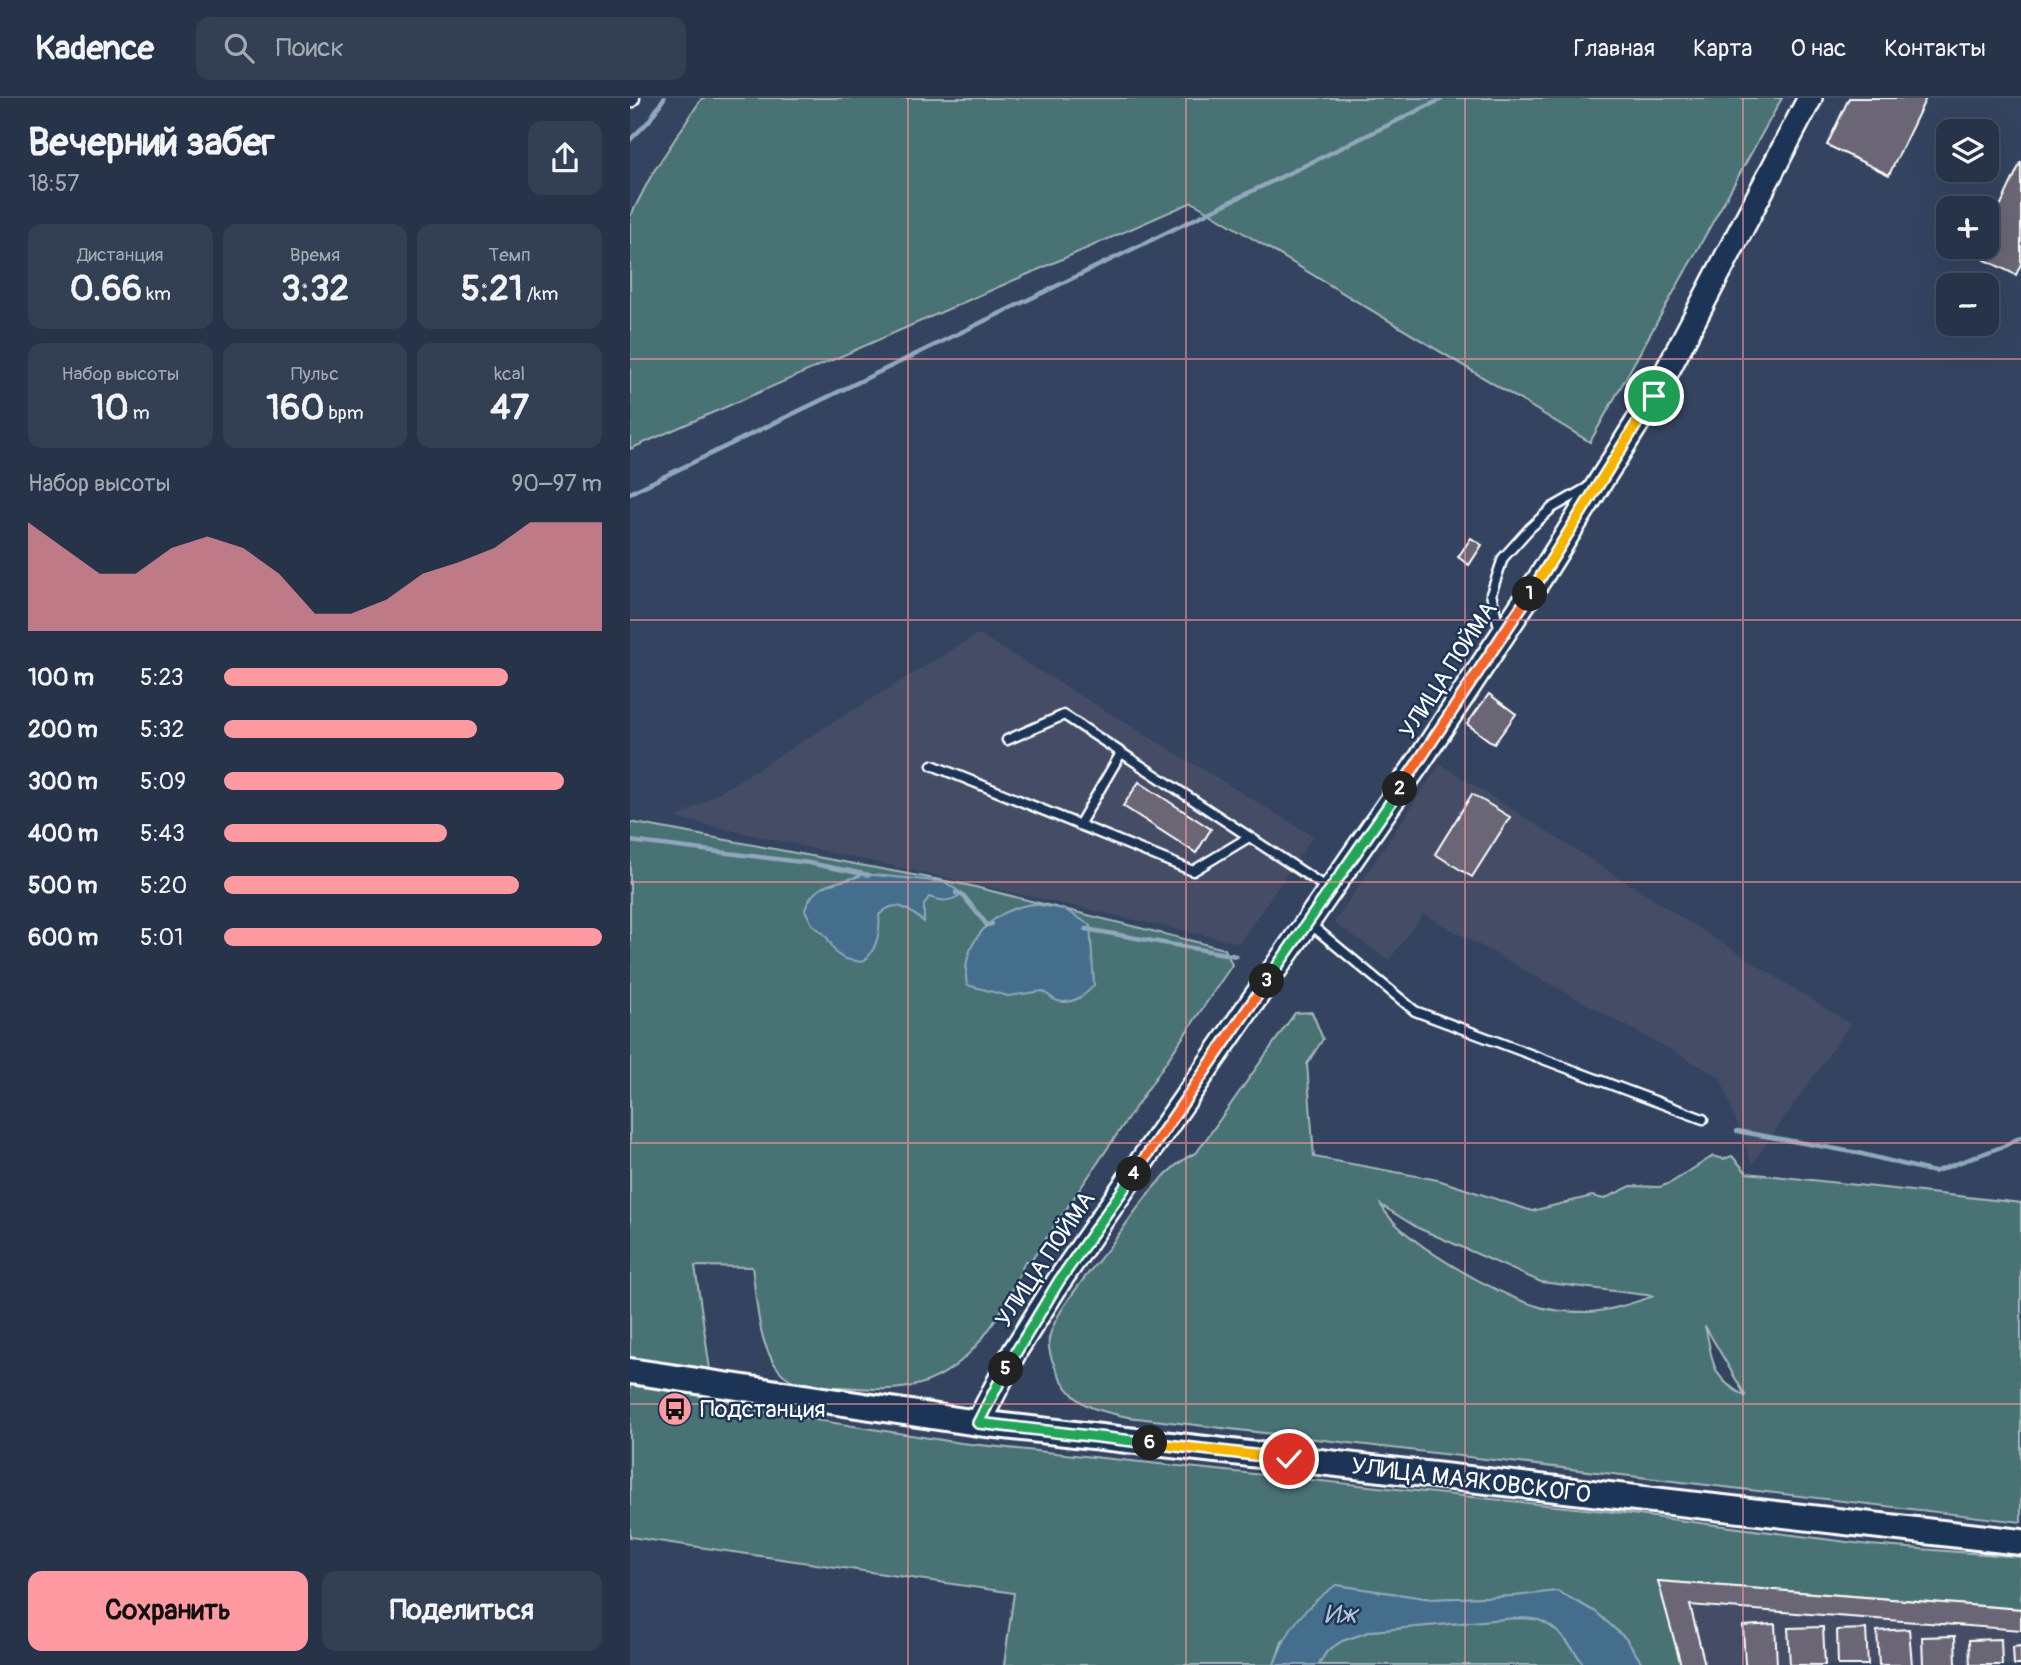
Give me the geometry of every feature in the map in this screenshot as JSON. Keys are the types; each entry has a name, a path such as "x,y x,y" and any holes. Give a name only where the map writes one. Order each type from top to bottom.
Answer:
{"main road":[{"name":"УЛИЦА ПОЙМА","path":"978,1423 1015,1351 1059,1281 1502,637 1602,480 1654,396 1810,98"},
{"name":"УЛИЦА МАЯКОВСКОГО","path":"630,1371 978,1423 2021,1542"}],"lane":[{"path":"1502,637 1491,594 1503,558 1552,508 1602,480"},
{"path":"1007,740 1064,715 1330,890"},
{"path":"1079,825 1121,753"},
{"path":"932,765 1193,871 1250,837"},
{"path":"1308,922 1415,1011 1703,1119"}],"shaded area":[{"path":"978,634 1313,836 1239,943 677,818"},
{"path":"1440,764 1850,1024 1752,1164 1720,1077 1423,914 1389,960 1334,923"},
{"path":"1658,1581 2021,1609 2021,1665 1681,1665"}],"green space":[{"path":"702,98 1782,98 1590,442 1192,202 630,449 630,217 652,174"},
{"path":"630,822 967,885 1225,949 1232,965 1031,1261 1025,1261 993,1324 963,1359 945,1373 924,1383 901,1388 826,1387 799,1383 778,1369 766,1346 759,1320 752,1267 695,1266 715,1404 961,1443 1623,1513 1870,1545 2021,1557 2021,1609 1659,1581 1681,1665 1643,1665 1626,1639 1596,1612 1557,1591 1516,1596 1431,1599 1336,1585 1282,1642 1274,1665 1004,1665 1014,1593 630,1537"},
{"path":"1312,1012 1323,1039 1307,1064 1314,1157 1438,1180 1532,1211 1592,1196 1604,1199 1631,1186 1660,1187 1713,1156 1724,1159 1732,1156 1747,1173 2021,1203 2021,1522 1128,1417 1089,1407 1068,1389 1050,1354 1049,1339 1058,1316 1159,1181 1183,1160 1197,1152 1295,1013","holes":["1381,1205 1418,1228 1541,1282 1654,1296 1594,1312 1561,1311 1537,1306 1498,1291 1451,1265 1408,1234","1705,1326 1745,1395 1745,1396 1724,1382 1718,1374"]},
{"path":"1530,1618 1546,1623 1570,1645 1584,1665 1318,1665 1327,1651 1342,1641 1371,1631"}],"water":[{"path":"864,874 945,882 962,894 946,900 929,897 924,905 924,922 902,907 885,910 879,915 876,941 867,958 862,962 845,959 837,954 826,936 812,924 805,910 809,900 822,888"},
{"path":"1033,904 1064,909 1090,925 1094,985 1078,998 1063,1002 1043,991 1008,996 967,985 969,955 982,931 1004,913"},
{"name":"Иж","path":"1336,1585 1431,1599 1516,1596 1557,1591 1596,1612 1626,1639 1643,1665 1584,1665 1570,1645 1546,1623 1530,1618 1515,1618 1371,1631 1342,1641 1327,1651 1318,1665 1274,1665 1284,1641 1298,1620 1315,1601"}],"building":[{"path":"1849,98 1926,98 1889,175 1827,145"},
{"path":"2021,162 2021,264 2016,275 1983,259 1999,259 1999,209"},
{"path":"1471,538 1482,545 1469,565 1458,557"},
{"path":"1489,694 1516,714 1494,744 1467,724"},
{"path":"1139,782 1211,829 1196,853 1123,806"},
{"path":"1472,794 1510,817 1472,877 1435,854"},
{"path":"1658,1581 2021,1609 2021,1630 1690,1605 1705,1665 1681,1665"},
{"path":"1775,1624 1777,1665 1745,1665 1743,1626"},
{"path":"1823,1627 1825,1665 1790,1665 1788,1628"},
{"path":"1866,1629 1868,1665 1838,1665 1837,1630"},
{"path":"1909,1629 1912,1665 1879,1665 1877,1631"},
{"path":"1955,1636 1956,1665 1923,1665 1922,1637"},
{"path":"2001,1639 2002,1665 1970,1665 1969,1640"},
{"path":"2021,1646 2021,1665 2014,1665 2013,1647"}],"waterway":[{"path":"630,140 649,121 664,98"},
{"path":"630,493 1444,98"},
{"path":"630,841 809,863 869,875"},
{"path":"956,893 962,894 987,925 992,924"},
{"path":"1086,929 1236,956"},
{"path":"1737,1131 1858,1153 1934,1172 2021,1137"}],"place":[{"name":"Подстанция","path":"675,1409"}],"route":[{"path":"1289,1459 978,1423 1015,1351 1059,1281 1420,760 1540,578 1654,396"}]}
